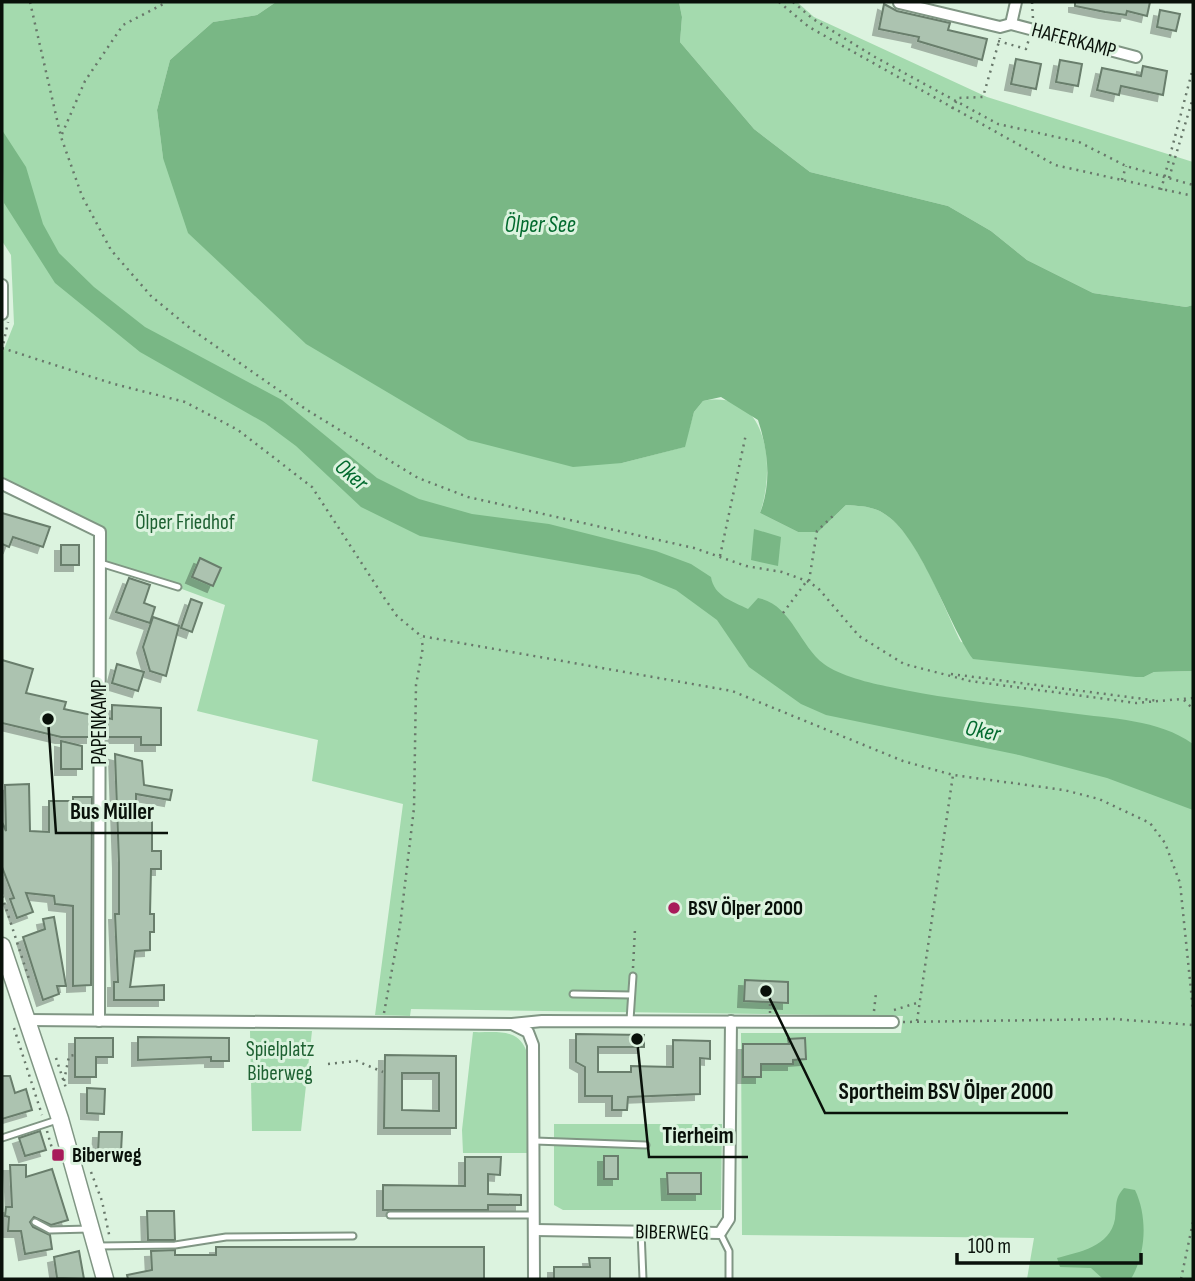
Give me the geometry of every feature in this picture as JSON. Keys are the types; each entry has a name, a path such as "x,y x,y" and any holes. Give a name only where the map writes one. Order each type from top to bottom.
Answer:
{"main road":[{"path":"2,946 28,1020 52,1122 92,1229 105,1279"}],"street":[{"name":"HAFERKAMP","path":"1011,24 1016,2"},
{"name":"HAFERKAMP","path":"899,3 1000,27 1011,24 1136,57"},
{"path":"2,285 2,314"},
{"name":"PAPENKAMP","path":"2,484 100,532 99,1021"},
{"path":"28,1020 512,1024 630,1020 893,1022"},
{"name":"BIBERWEG","path":"535,1230 720,1233 729,1219 731,1021"},
{"path":"512,1024 528,1032 533,1045 534,1279"}],"lane":[{"path":"100,563 178,587"},
{"path":"630,1020 633,976"},
{"path":"573,994 631,995"},
{"path":"2,1138 52,1122"},
{"path":"535,1141 646,1145"},
{"path":"390,1215 535,1215"},
{"path":"35,1222 50,1230 92,1229"},
{"path":"642,1231 643,1279"},
{"path":"720,1233 729,1251 729,1279"},
{"path":"97,1246 175,1245 226,1237 353,1236"}],"path":[{"path":"30,2 61,137 82,196 111,250 151,296 191,329 306,410 418,478 468,497 720,556 746,566 782,572 808,582 818,588 859,636 904,664 941,672 1162,702"},
{"path":"61,137 85,81 123,25 167,2"},
{"path":"779,2 809,27 1055,165 1193,196"},
{"path":"793,2 834,32 998,124 1079,142 1126,166 1166,179 1193,184"},
{"path":"951,109 958,97 983,97 998,40 1011,24"},
{"path":"1166,179 1193,68"},
{"path":"1161,190 1193,98"},
{"path":"1122,180 1126,166"},
{"path":"2,348 114,384 185,402 238,430 313,487 397,616 421,636 732,691 903,761 953,775 1064,790 1099,799 1150,823 1166,844 1180,883 1193,1010"},
{"path":"720,556 746,435"},
{"path":"783,613 808,582 817,531 835,513"},
{"path":"382,1023 400,926 414,808 416,685 423,647 421,636"},
{"path":"941,672 970,681 1136,703 1193,698"},
{"path":"1184,700 1193,709"},
{"path":"916,1022 953,775"},
{"path":"634,959 635,929"},
{"path":"872,1022 876,993"},
{"path":"10,1017 52,1122 57,1163"},
{"path":"893,1022 1114,1019 1193,1025"},
{"path":"64,1082 69,1056 75,1055"},
{"path":"328,1064 357,1061 383,1072"},
{"path":"1181,1279 1193,1222"},
{"path":"1188,1244 1193,1239"}],"green space":[{"name":"Ölper Friedhof","path":"2,2 276,2 257,15 213,22 170,60 157,110 163,158 622,463 684,447 694,412 703,401 725,400 742,407 754,419 762,435 766,454 765,494 760,513 798,532 818,532 846,505 870,508 883,513 907,536 918,553 961,642 1144,677 1154,672 1193,671 1193,1279 1027,1279 1034,1238 742,1235 741,1033 901,1033 903,1016 411,1009 410,1016 375,1015 403,804 312,781 318,740 197,711 225,605 101,559 101,531 2,483 2,354 14,324 11,255 2,241"},
{"path":"679,2 797,2 814,17 987,97 1193,162 1193,305 1186,307 1093,293 1027,260 991,231 948,206 810,172 754,129 680,42 682,17"},
{"name":"Spielplatz Biberweg","path":"250,1031 312,1031 301,1131 252,1131"},
{"path":"473,1032 511,1034 526,1050 527,1153 463,1153 462,1130"},
{"path":"554,1124 722,1124 721,1210 563,1210 554,1205"}],"water":[{"name":"Ölper See","path":"276,2 679,2 682,17 680,42 754,129 810,172 948,206 991,231 1027,260 1093,293 1186,307 1193,305 1193,671 1154,672 1144,677 1136,677 973,659 909,539 883,513 870,508 846,505 818,532 798,532 760,513 766,490 767,466 758,420 721,397 703,401 694,412 685,447 622,463 573,467 468,440 306,344 188,233 163,158 157,110 170,60 213,22 257,15"},
{"name":"Oker","path":"2,130 26,167 43,224 59,253 94,287 145,327 282,400 377,478 419,499 472,514 549,524 656,551 691,564 711,577 720,593 748,609 758,598 779,608 815,656 838,672 856,678 935,695 1118,719 1165,729 1193,744 1193,810 1107,778 1019,755 826,715 801,704 749,667 717,620 676,590 639,575 420,536 361,507 296,446 265,423 140,352 55,283 4,203"},
{"path":"754,529 781,537 778,566 751,560"},
{"path":"1124,1188 1135,1190 1142,1212 1144,1235 1140,1258 1131,1279 1103,1279 1091,1268 1060,1267 1057,1258 1092,1247 1107,1236 1115,1219 1117,1199"}],"building":[{"path":"1075,2 1150,2 1147,16 1127,11 1126,15 1105,12 1075,6"},
{"path":"884,4 897,11 950,23 948,30 987,39 982,60 918,41 919,37 879,29"},
{"path":"1160,10 1180,14 1176,31 1157,27"},
{"path":"1016,59 1041,64 1036,89 1011,84"},
{"path":"1060,60 1082,64 1078,86 1056,82"},
{"path":"1143,66 1167,71 1163,95 1121,86 1119,95 1097,90 1102,68 1141,76"},
{"path":"2,513 50,527 43,547 13,537 9,547 2,544"},
{"path":"61,545 79,545 79,565 61,565"},
{"path":"200,558 221,568 213,586 192,577"},
{"path":"129,578 150,585 144,603 155,607 150,623 116,612"},
{"path":"191,599 202,603 192,632 181,628"},
{"path":"153,617 179,626 166,676 150,671 143,647"},
{"path":"2,660 33,669 26,693 66,702 64,709 92,715 92,737 61,737 2,723"},
{"path":"117,664 144,672 138,691 112,683"},
{"path":"112,705 161,708 161,745 141,745 141,737 107,737 108,718 112,719"},
{"path":"61,741 82,746 82,769 61,769"},
{"path":"115,754 142,761 144,785 172,790 170,800 136,794 136,816 152,816 152,851 161,851 161,869 151,869 150,914 154,914 154,932 150,932 150,950 135,951 130,987 164,985 164,1000 114,1000 114,982 118,982 115,914 119,914"},
{"path":"29,784 30,831 49,832 49,801 73,801 73,797 92,797 91,985 73,986 73,906 55,904 54,896 26,893 33,912 17,918 10,899 14,898 2,867 2,822 6,831 5,785"},
{"path":"54,917 66,986 57,986 59,994 43,1000 23,937 45,929 43,919"},
{"path":"745,980 788,982 788,1003 744,1001"},
{"path":"576,1034 644,1035 644,1047 598,1047 598,1072 631,1072 631,1066 673,1067 673,1040 710,1041 710,1059 700,1058 700,1094 628,1097 627,1110 612,1110 612,1096 585,1096 585,1067 576,1062"},
{"path":"138,1037 229,1038 229,1061 211,1061 211,1057 138,1060"},
{"path":"75,1038 113,1038 113,1057 96,1057 96,1077 75,1077"},
{"path":"805,1038 806,1059 793,1060 793,1064 761,1064 761,1077 743,1077 743,1044 789,1044 788,1039"},
{"path":"385,1055 456,1056 456,1128 384,1128","holes":["402,1073 439,1073 439,1111 402,1110"]},
{"path":"2,1076 10,1076 15,1093 26,1089 32,1110 2,1119"},
{"path":"87,1088 105,1089 104,1114 87,1113"},
{"path":"40,1131 46,1150 25,1156 19,1138"},
{"path":"99,1132 122,1132 121,1152 98,1152"},
{"path":"604,1156 618,1156 618,1179 604,1179"},
{"path":"465,1157 501,1157 500,1175 488,1174 488,1194 521,1195 521,1205 488,1205 488,1210 383,1210 383,1185 465,1186"},
{"path":"10,1165 26,1165 26,1177 52,1169 68,1220 51,1225 34,1217 30,1222 33,1227 50,1235 52,1249 25,1254 21,1231 8,1231 9,1217 5,1216 6,1207 12,1207"},
{"path":"667,1173 701,1173 701,1194 668,1194"},
{"path":"147,1211 174,1211 175,1240 148,1240"},
{"path":"216,1247 484,1247 484,1279 128,1279 127,1275 152,1270 151,1251 175,1250 175,1255 216,1255"},
{"path":"79,1251 84,1279 57,1278 54,1257"},
{"path":"589,1258 610,1258 610,1279 554,1279 554,1267 590,1267"}],"place":[{"name":"Bus Müller","path":"48,719"},
{"name":"BSV Ölper 2000","path":"674,908"},
{"name":"Sportheim BSV Ölper 2000","path":"766,991"},
{"name":"Tierheim","path":"637,1039"},
{"name":"Biberweg","path":"58,1155"}]}
